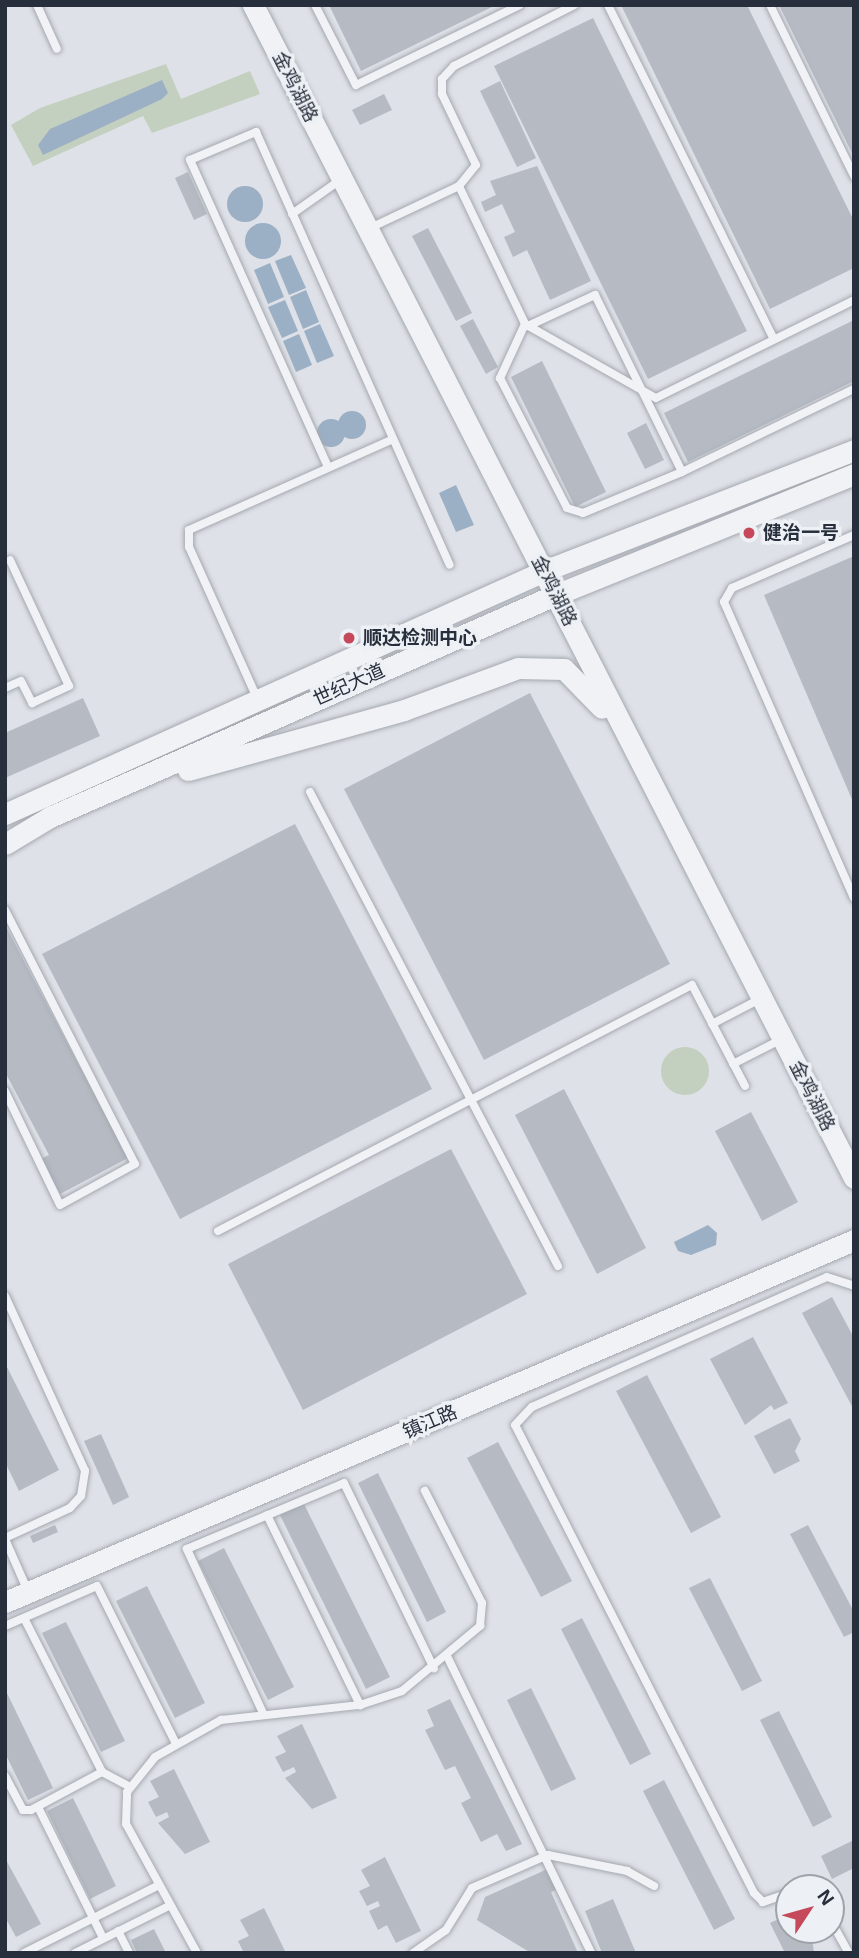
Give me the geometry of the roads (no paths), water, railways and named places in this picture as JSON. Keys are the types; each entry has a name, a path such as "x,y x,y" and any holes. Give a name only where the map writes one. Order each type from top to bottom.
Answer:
{"street":[{"name":"金鸡湖路","path":"253,5 854,1178"},
{"name":"世纪大道","path":"5,814 544,571 854,450"},
{"name":"世纪大道","path":"5,844 50,817 555,595 854,474"},
{"path":"50,817 248,750 404,710 518,668 564,669 581,680 640,761"},
{"name":"镇江路","path":"5,1602 854,1240"}],"lane":[{"path":"37,5 57,49"},
{"path":"315,5 356,85 520,5"},
{"path":"368,229 459,186 476,166 442,94 442,79 454,65 575,5"},
{"path":"608,5 774,339"},
{"path":"770,5 854,176"},
{"path":"328,467 190,160 256,132 450,565"},
{"path":"292,214 342,178"},
{"path":"459,186 526,325 646,395 656,398 854,300"},
{"path":"682,472 595,295 526,325 500,378 567,508 583,513 682,472 854,389"},
{"path":"258,699 190,547 189,530 393,439"},
{"path":"854,535 733,588 724,602 854,898"},
{"path":"5,688 21,681 32,704 69,686 10,560"},
{"path":"310,792 558,1266"},
{"path":"5,910 135,1164 60,1205 5,1091"},
{"path":"218,1231 692,985 745,1086"},
{"path":"712,1024 762,998"},
{"path":"733,1064 782,1039"},
{"path":"775,1898 763,1902 754,1893 515,1425 532,1407 827,1277 854,1286"},
{"path":"5,1296 85,1471 81,1496 70,1508 5,1538 28,1592"},
{"path":"263,1713 187,1549 344,1483 434,1668"},
{"path":"197,1953 126,1824 130,1787 138,1772 176,1744 221,1720 263,1713 360,1705 402,1691 434,1668 480,1626 482,1603 425,1492"},
{"path":"267,1515 360,1705"},
{"path":"5,1626 97,1586 176,1744"},
{"path":"24,1618 102,1772 130,1787"},
{"path":"447,1656 548,1855 591,1953"},
{"path":"5,1776 23,1810 38,1807 102,1772"},
{"path":"38,1807 103,1938"},
{"path":"414,1953 446,1930 472,1888 548,1855 627,1871 653,1886"},
{"path":"24,1953 159,1885"},
{"path":"75,1953 169,1906"},
{"path":"118,1931 129,1953"}],"water":[{"path":"162,80 168,93 162,99 43,155 38,145 50,129"},
{"path":"245,186 258,191 263,204 258,217 245,222 232,217 227,204 232,191"},
{"path":"263,223 276,228 281,241 276,254 263,259 250,254 245,241 250,228"},
{"path":"291,255 306,288 289,295 275,261"},
{"path":"270,263 284,297 268,304 254,270"},
{"path":"306,290 319,322 303,329 290,297"},
{"path":"285,300 298,331 282,338 268,307"},
{"path":"320,324 334,356 317,363 304,331"},
{"path":"299,334 312,365 296,372 283,341"},
{"path":"352,411 362,415 366,425 362,435 352,439 342,435 338,425 342,415"},
{"path":"331,419 341,423 345,433 341,443 331,447 321,443 317,433 321,423"},
{"path":"456,485 474,525 456,532 439,493"},
{"path":"708,1225 717,1233 716,1245 691,1255 678,1251 674,1242"}],"place":[{"name":"健治一号","path":"749,533"},
{"name":"顺达检测中心","path":"349,638"}]}
